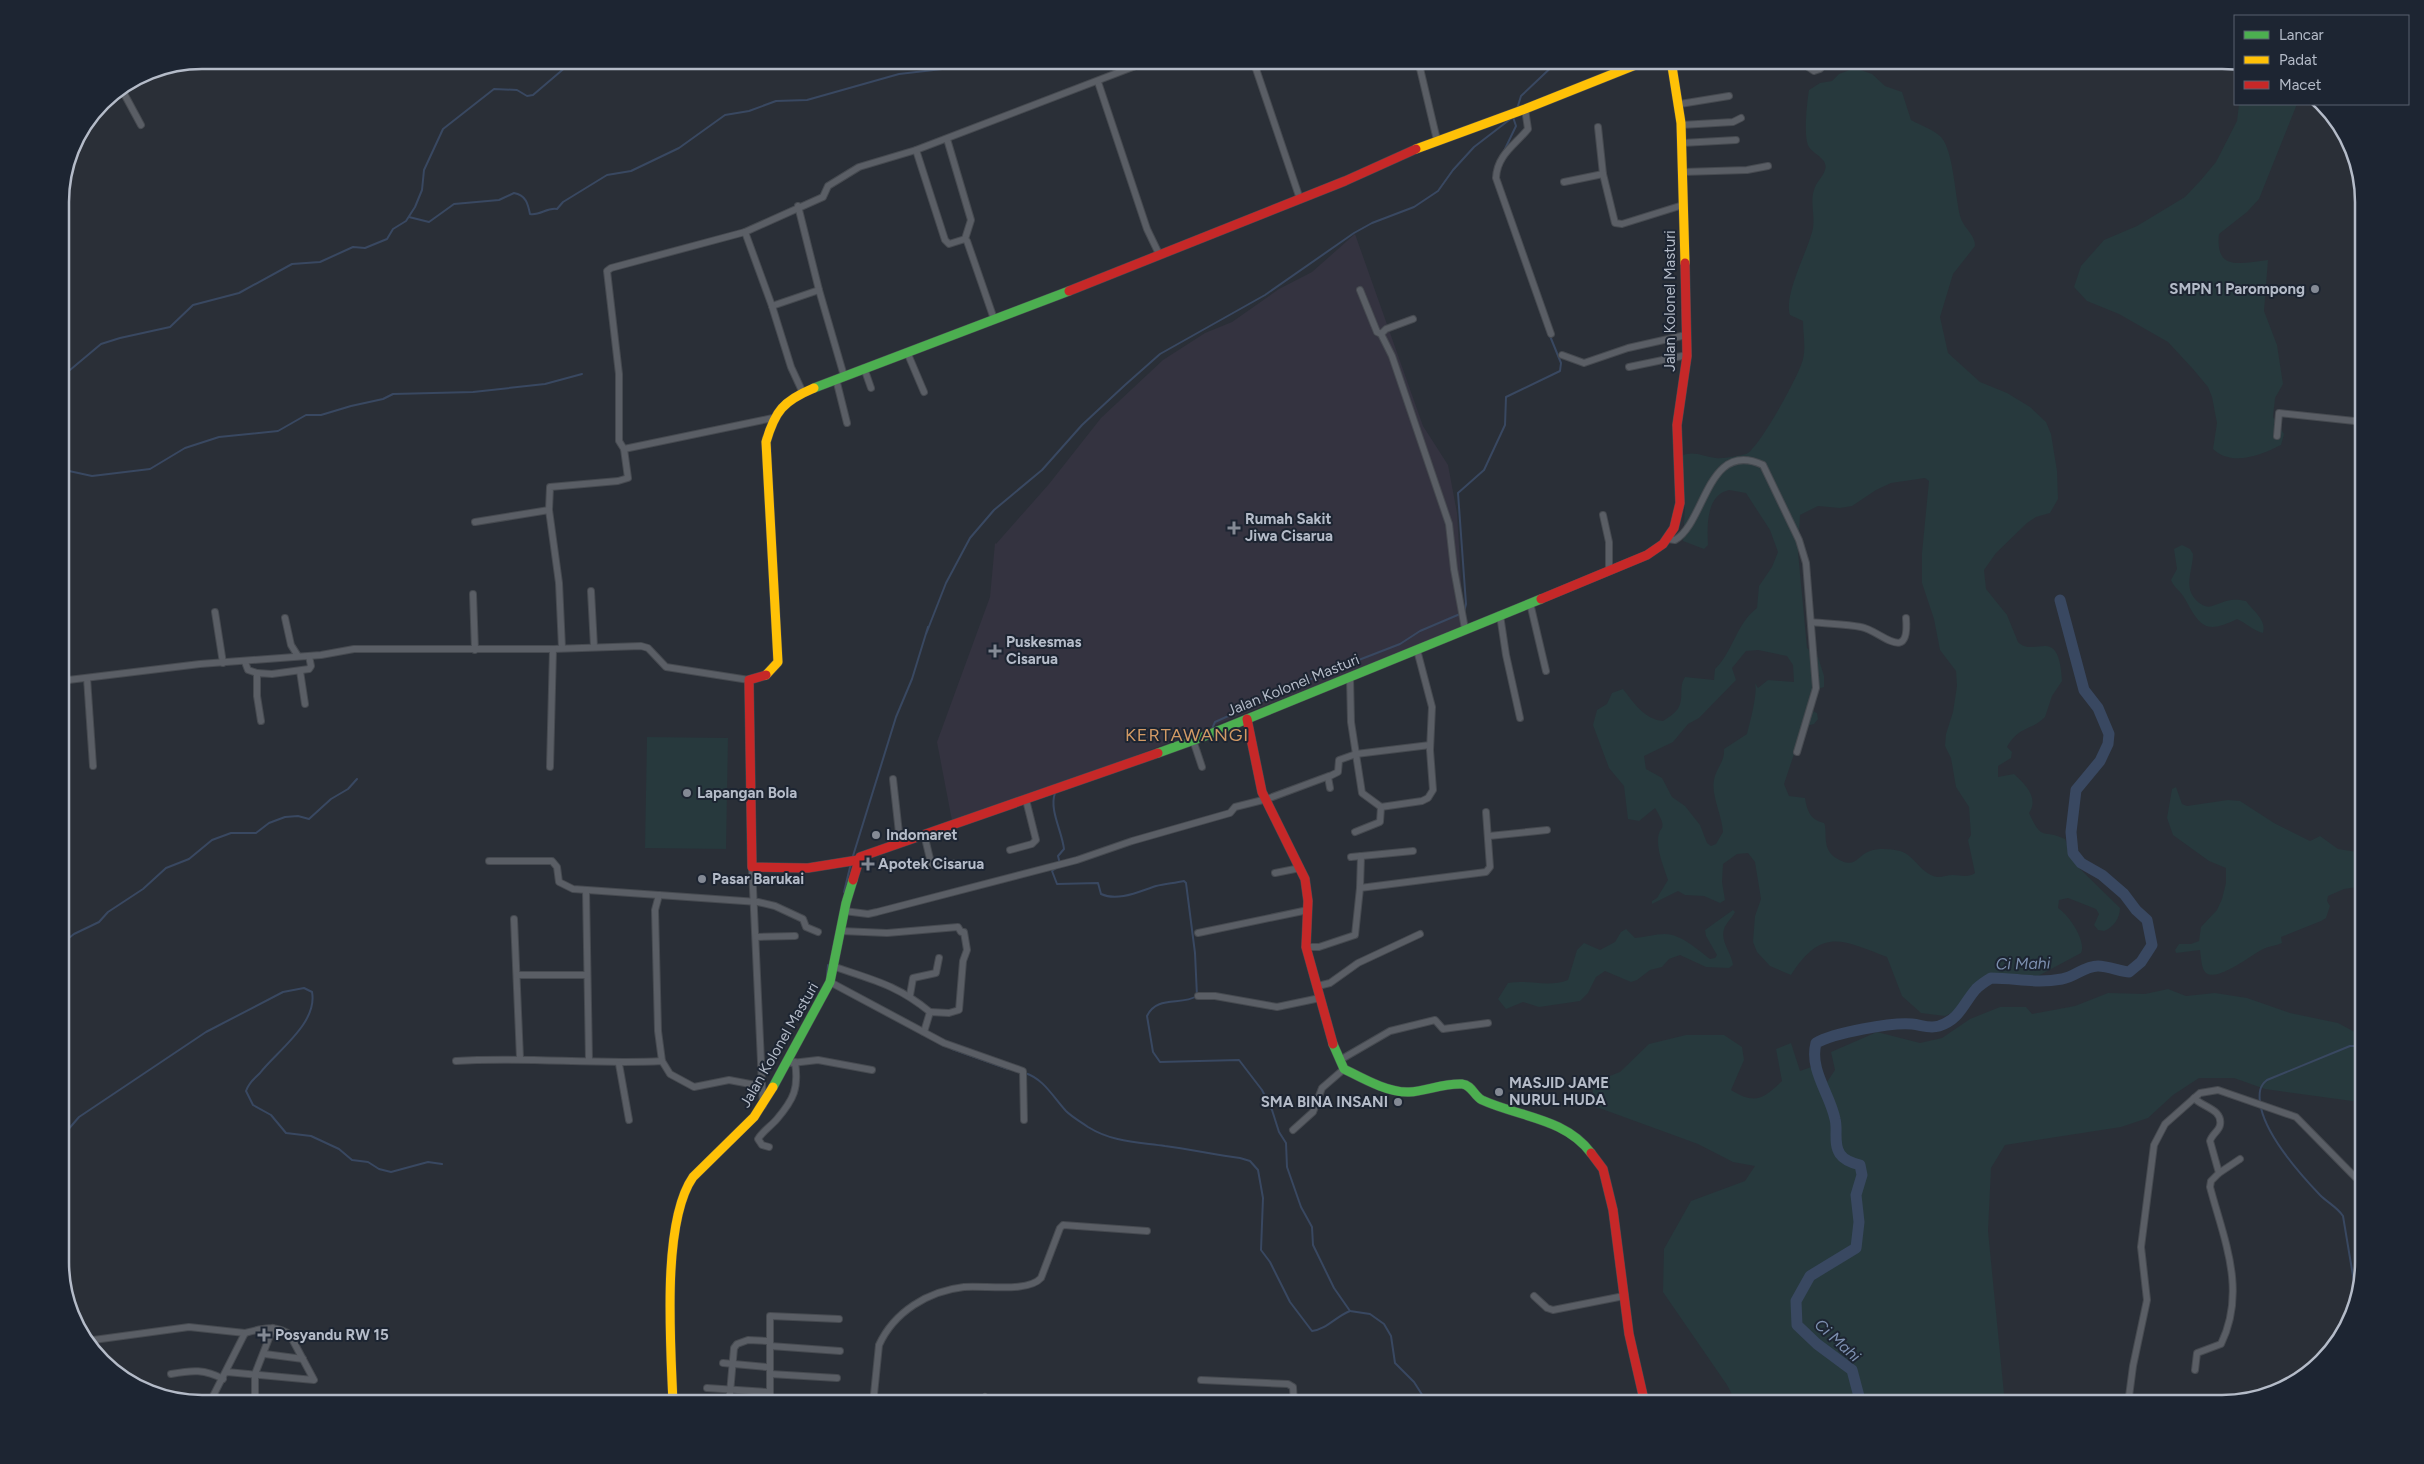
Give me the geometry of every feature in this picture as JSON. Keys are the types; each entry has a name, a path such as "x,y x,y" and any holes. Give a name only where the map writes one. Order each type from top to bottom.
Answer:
{"street":[{"path":"562,648 559,583 549,510 550,487 618,481 628,478 624,449 620,445 618,432 620,374 606,271 744,232 798,206 823,197 828,186 859,167 947,139 1098,82 1127,69"},
{"path":"1256,69 1300,199"},
{"path":"1420,69 1438,140"},
{"path":"69,681 223,663 309,656 354,649 475,650 594,647 645,647 666,666 756,680 772,669 778,662 779,651 767,492 766,442 773,418 790,401 803,393 840,377 1300,199 1438,140 1517,112 1625,69"},
{"name":"Jalan Kolonel Masturi","path":"672,1395 673,1260 677,1208 684,1190 696,1175 751,1122 790,1063 830,982 835,967 855,860 866,854 1026,800 1194,740 1652,553 1668,539 1677,522 1680,507 1675,460 1676,433 1687,355 1682,143 1680,104 1674,69"},
{"path":"1098,82 1147,229 1159,254"},
{"path":"124,94 141,125"},
{"path":"1680,104 1729,96"},
{"path":"1517,112 1528,129 1504,153 1496,170 1496,178 1551,334"},
{"path":"1681,125 1733,122 1741,118"},
{"path":"1598,127 1603,174 1615,223 1622,224 1684,205"},
{"path":"947,139 971,220 965,239 994,319"},
{"path":"1682,143 1736,140"},
{"path":"916,150 945,240 948,244 965,239"},
{"path":"1683,172 1747,170 1768,166"},
{"path":"1564,182 1603,174"},
{"path":"798,206 840,377 847,423"},
{"path":"744,232 772,306 790,367 803,393"},
{"path":"772,306 819,290"},
{"path":"1360,290 1408,399 1449,524 1454,569 1465,629"},
{"path":"1381,334 1386,329 1413,319"},
{"path":"1562,355 1584,363 1628,348 1686,334"},
{"path":"907,352 924,392"},
{"path":"1629,367 1687,355"},
{"path":"864,368 871,388"},
{"path":"2278,436 2279,412 2355,421"},
{"path":"624,449 773,418"},
{"path":"1668,539 1675,540 1684,532 1712,482 1722,469 1740,460 1763,465 1784,506 1803,551 1816,688 1797,752"},
{"path":"475,522 549,510"},
{"path":"1603,515 1609,542 1609,571"},
{"path":"591,591 594,647"},
{"path":"473,594 475,650"},
{"path":"1530,603 1546,671"},
{"path":"215,612 223,663"},
{"path":"1500,615 1506,655 1520,718"},
{"path":"285,618 290,646 298,656"},
{"path":"1811,622 1862,627 1871,630 1886,641 1894,643 1902,640 1906,634 1906,618"},
{"path":"550,767 553,649"},
{"path":"1350,677 1351,722 1362,793 1381,807 1422,801 1428,798 1433,790 1430,745 1432,704 1417,650"},
{"path":"245,662 248,670 272,674 310,668 309,656"},
{"path":"300,671 305,704"},
{"path":"257,673 257,696 261,721"},
{"path":"87,678 93,766"},
{"path":"749,680 752,867 763,1106"},
{"path":"1247,719 1262,792 1300,868 1308,890 1306,948 1318,986 1329,1034 1342,1064 1362,1078 1409,1092 1444,1084 1464,1084 1469,1086 1480,1099 1547,1121 1578,1138 1603,1169 1614,1210 1629,1334 1643,1395"},
{"path":"1194,740 1202,767"},
{"path":"844,911 868,914 1077,860 1132,841 1230,813 1237,806 1267,799 1329,776 1338,772 1339,760 1356,754 1430,745"},
{"path":"1329,776 1327,779 1330,788"},
{"path":"893,779 900,842"},
{"path":"1010,850 1032,844 1036,840 1026,800"},
{"path":"1355,832 1380,822 1381,807"},
{"path":"1360,888 1481,874 1490,868 1486,812"},
{"path":"1489,836 1547,830"},
{"path":"924,834 931,863 936,866 952,863"},
{"path":"1351,857 1413,851"},
{"path":"1306,948 1319,947 1355,935 1361,856"},
{"path":"752,867 805,868 855,860"},
{"path":"489,862 552,861 557,867 559,882 573,889 754,902 775,906 803,920 806,927 818,932"},
{"path":"1276,873 1300,868"},
{"path":"586,890 588,1061"},
{"path":"659,895 655,910 658,1031 662,1061 670,1074 694,1087 728,1080 761,1086"},
{"path":"1198,933 1308,910"},
{"path":"514,919 520,1058"},
{"path":"835,967 878,980 910,995 930,1012 949,1014 960,1010 963,961 967,946 964,932 961,932 959,927 887,933 841,930"},
{"path":"1318,986 1330,982 1342,972 1420,934"},
{"path":"756,937 795,936"},
{"path":"910,995 913,978 936,973 939,958"},
{"path":"517,975 587,974"},
{"path":"830,982 950,1046 1024,1072 1024,1120"},
{"path":"1198,996 1215,996 1277,1007 1320,998"},
{"path":"924,1032 930,1012"},
{"path":"1293,1130 1313,1112 1322,1088 1342,1064 1390,1032 1435,1020 1443,1029 1488,1023"},
{"path":"456,1061 520,1058 619,1064 662,1061"},
{"path":"770,1147 762,1145 758,1139 777,1119 795,1093 797,1077 790,1063 818,1060 872,1070"},
{"path":"619,1064 629,1120"},
{"path":"2129,1395 2133,1366 2147,1300 2141,1247 2154,1145 2165,1124 2194,1098 2205,1091 2218,1090 2289,1114 2304,1123 2355,1177"},
{"path":"2194,1098 2199,1103 2214,1109 2221,1121 2220,1128 2210,1141 2219,1173"},
{"path":"2195,1370 2195,1356 2197,1353 2221,1344 2233,1299 2234,1274 2210,1187 2211,1181 2219,1173 2240,1159"},
{"path":"875,1395 879,1345 883,1337 908,1308 943,1292 964,1287 1026,1286 1037,1283 1042,1278 1060,1228 1063,1225 1147,1231"},
{"path":"1534,1296 1547,1308 1553,1310 1624,1296"},
{"path":"770,1395 770,1316 839,1319"},
{"path":"93,1339 189,1327 245,1333 273,1328 290,1334 304,1359 313,1381 227,1372"},
{"path":"255,1395 255,1374 265,1354 273,1328"},
{"path":"214,1395 224,1379 245,1333"},
{"path":"730,1395 734,1348 739,1342 840,1351"},
{"path":"265,1354 304,1359"},
{"path":"723,1363 766,1367"},
{"path":"171,1374 190,1370 205,1370 224,1379"},
{"path":"770,1374 837,1378"},
{"path":"1200,1380 1288,1384 1293,1388 1293,1395"},
{"path":"708,1388 766,1392"}],"shaded area":[{"path":"1852,69 1872,74 1885,86 1902,92 1911,120 1941,137 1949,153 1961,219 1975,242 1975,246 1953,274 1940,317 1948,353 1980,382 2007,393 2030,407 2046,422 2051,434 2057,471 2058,499 2050,513 2036,517 2027,523 1996,553 1984,570 1986,589 2007,615 2018,642 2025,646 2045,646 2051,648 2056,653 2060,663 2062,681 2052,696 2045,717 2035,725 2016,735 2007,747 2012,752 2011,758 1998,766 1998,777 2014,774 2023,783 2030,792 2033,802 2029,813 2040,832 2065,839 2076,865 2120,908 2115,922 2104,931 2098,930 2094,925 2099,914 2096,909 2068,898 2059,900 2058,908 2076,928 2079,935 2082,948 2081,953 2038,976 2016,974 1974,988 1956,1011 1945,1016 1921,1013 1902,996 1887,957 1857,946 1834,942 1823,944 1802,960 1791,975 1770,966 1757,952 1753,942 1755,916 1761,899 1755,862 1748,853 1737,854 1723,864 1722,882 1725,900 1720,903 1704,896 1685,895 1678,891 1652,904 1652,901 1657,898 1668,880 1658,846 1658,835 1663,825 1662,821 1655,808 1639,821 1628,819 1624,786 1609,768 1593,725 1597,710 1607,704 1612,693 1623,689 1645,714 1656,720 1663,721 1679,707 1682,684 1685,677 1714,680 1715,669 1726,655 1744,622 1757,608 1759,586 1772,567 1778,552 1770,530 1746,493 1729,490 1721,493 1716,498 1709,512 1708,545 1704,549 1683,541 1685,506 1682,456 1694,454 1719,458 1746,454 1760,440 1769,426 1787,395 1800,367 1804,350 1803,321 1790,315 1790,296 1811,237 1814,190 1826,166 1823,160 1811,150 1807,142 1808,96 1809,90 1820,83 1832,81 1839,74","holes":["1925,478 1929,481 1922,553 1922,583 1934,619 1940,650 1956,671 1957,686 1945,746 1951,758 1956,787 1969,807 1971,835 1968,840 1975,873 1967,876 1932,876 1906,853 1893,850 1881,849 1870,851 1855,861 1848,863 1836,858 1828,850 1824,823 1812,817 1805,798 1789,796 1784,784 1803,727 1814,724 1818,719 1817,713 1811,709 1809,704 1811,691 1824,687 1824,676 1818,657 1807,648 1798,552 1800,515 1818,506 1840,508 1852,506 1876,490 1891,483","1758,650 1787,656 1793,665 1794,682 1768,680 1758,688 1755,683 1755,700 1747,734 1724,749 1723,758 1713,786 1723,832 1716,844 1711,846 1707,843 1700,825 1685,806 1672,797 1662,778 1646,769 1644,756 1673,742 1688,724 1699,718 1736,680 1732,668 1746,651"]},
{"path":"2239,105 2297,105 2259,199 2247,212 2219,234 2221,255 2226,260 2248,263 2268,260 2264,311 2277,345 2283,384 2275,398 2273,417 2284,434 2281,445 2247,458 2229,457 2213,449 2217,423 2208,387 2168,342 2119,314 2087,301 2074,287 2081,266 2104,240 2137,226 2185,197 2216,162 2237,121"},
{"name":"Rumah Sakit Jiwa Cisarua","path":"1355,234 1423,426 1448,465 1457,513 1464,629 953,826 937,742 990,597 995,543 1049,484 1101,418 1163,360 1205,333 1232,322 1279,289 1312,272"},
{"path":"2182,545 2190,549 2193,554 2189,585 2193,597 2208,607 2225,601 2246,601 2259,616 2264,628 2263,633 2256,631 2237,619 2226,624 2210,627 2195,616 2171,580 2177,569 2174,549"},
{"name":"Lapangan Bola","path":"647,737 728,738 726,849 645,848"},
{"path":"2176,787 2182,804 2187,806 2228,800 2240,801 2274,823 2310,841 2320,836 2338,849 2355,852 2355,887 2344,889 2328,896 2327,901 2330,906 2326,918 2321,921 2281,937 2282,943 2263,949 2226,971 2211,975 2206,973 2202,966 2200,950 2176,953 2175,950 2179,944 2191,944 2199,941 2201,927 2217,910 2222,899 2226,883 2226,868 2209,861 2173,835 2167,818 2172,789"},
{"path":"1733,910 1735,912 1725,927 1723,934 1733,965 1729,968 1706,967 1680,955 1669,959 1662,967 1650,970 1637,980 1631,982 1605,971 1596,977 1588,993 1580,1001 1539,1007 1523,1002 1506,1009 1498,999 1508,983 1553,983 1568,980 1577,950 1584,943 1600,950 1615,942 1621,932 1626,929 1635,938 1658,934 1671,935 1689,943 1710,959 1715,958 1717,955 1706,936 1705,930"},
{"path":"2168,989 2186,996 2215,993 2247,998 2290,1013 2338,1023 2355,1032 2355,1100 2265,1089 2234,1078 2199,1078 2173,1095 2148,1118 2121,1127 2005,1145 1991,1168 1988,1231 2004,1395 1732,1395 1663,1292 1664,1249 1691,1201 1745,1181 1755,1166 1733,1162 1698,1144 1591,1105 1594,1082 1620,1072 1649,1044 1686,1035 1724,1035 1742,1047 1744,1060 1731,1090 1739,1095 1758,1098 1764,1096 1782,1081 1776,1049 1791,1043 1800,1071 1814,1066 1827,1082 1835,1070 1831,1052 1877,1032 1920,1043 1942,1038 1970,1019 2000,1007 2026,1007 2032,1014 2075,1006 2108,993 2145,994"}],"waterway":[{"path":"69,370 101,344 170,327 193,305 239,293 292,264 320,262 353,247 365,248 387,239 393,229 406,221 415,207 422,190 424,170 443,129 494,89 517,90 527,96 533,95 563,69"},
{"path":"409,217 429,222 454,204 499,200 514,193 524,198 530,214 557,209 563,202 607,175 631,171 679,148 725,115 749,111 776,101 807,100 899,74 942,69"},
{"path":"1517,109 1521,96 1550,69"},
{"path":"1504,151 1516,126 1513,117"},
{"path":"853,856 896,717 912,679 928,627 926,634 946,583 970,538 994,510 1042,470 1082,425 1160,354 1265,295 1354,233 1372,223 1414,207 1438,191 1453,170 1474,147 1513,117"},
{"path":"1464,612 1466,604 1458,493 1484,470 1505,425 1506,397 1560,371 1561,363 1550,336"},
{"path":"69,471 92,476 150,469 185,448 219,437 278,431 306,415 321,415 383,399 393,394 473,392 545,384 582,374"},
{"name":"Ci Mahi","path":"1859,1395 1852,1370 1817,1344 1797,1325 1796,1301 1810,1276 1856,1248 1859,1222 1856,1195 1862,1175 1860,1165 1846,1160 1838,1150 1835,1119 1815,1063 1816,1043 1849,1032 1877,1026 1903,1024 1929,1027 1939,1026 1957,1015 1976,989 1991,978 2035,981 2052,980 2067,978 2093,966 2129,972 2141,962 2152,945 2147,920 2136,910 2124,894 2102,875 2081,863 2073,853 2071,832 2076,790 2100,761 2108,744 2109,734 2098,708 2084,690 2060,600"},
{"path":"1212,729 1215,722 1320,675 1400,644 1420,631 1460,614"},
{"path":"69,938 99,922 108,912 143,889 166,868 189,859 212,840 231,833 256,833 269,823 285,817 298,816 309,819 331,799 348,789 357,779"},
{"path":"1055,793 1055,813 1064,849 1058,856 1060,864"},
{"path":"844,892 851,863"},
{"path":"1056,868 1052,871 1057,884 1098,883 1101,894 1115,897 1136,893 1159,885 1184,881 1186,883 1195,953 1197,996 1191,999 1163,1003 1151,1010 1147,1016 1153,1052 1160,1062 1239,1060 1262,1090 1272,1110 1279,1132 1286,1143 1287,1167 1301,1207 1312,1227 1313,1245 1334,1288 1350,1311 1370,1314 1384,1324 1391,1336 1395,1363 1414,1382 1422,1395"},
{"path":"827,975 828,965"},
{"path":"69,1129 79,1117 206,1032 283,992 304,988 312,992 309,1015 295,1036 249,1085 246,1091 253,1105 271,1115 286,1133 311,1136 339,1149 352,1160 368,1162 379,1169 391,1172 428,1162 442,1164"},
{"path":"2260,1103 2260,1090 2267,1080 2350,1046 2355,1046"},
{"path":"952,1049 1008,1069"},
{"path":"1025,1073 1043,1084 1071,1115 1088,1127 1106,1136 1125,1141 1250,1161 1258,1170 1263,1198 1261,1250 1270,1262 1290,1302 1312,1331 1322,1328 1350,1311"},
{"path":"2261,1108 2270,1131 2285,1154 2320,1195 2343,1216 2354,1281"}],"traffic: fast":[{"path":"814,388 1069,291"},
{"path":"1158,753 1208,735 1541,599"},
{"path":"773,1087 830,982 846,903 853,880"},
{"path":"1333,1044 1344,1069 1375,1084 1401,1092 1462,1084 1471,1088 1482,1100 1555,1125 1580,1141 1591,1153"}],"traffic: slow":[{"path":"1416,149 1525,109 1625,69"},
{"path":"1672,69 1681,123 1685,263"},
{"path":"766,675 778,662 766,442 773,422 782,408 795,398 814,388"},
{"path":"673,1395 670,1286 676,1224 683,1198 693,1177 754,1117 773,1087"}],"traffic: jam":[{"path":"1069,291 1345,181 1416,149"},
{"path":"1541,599 1647,555 1663,544 1674,528 1680,503 1677,425 1687,356 1685,263"},
{"path":"766,675 749,680 752,867 808,868 858,860"},
{"path":"1247,719 1262,792 1305,879 1308,901 1306,947 1333,1044"},
{"path":"853,880 860,857 1158,753"},
{"path":"1591,1153 1603,1169 1613,1210 1629,1334 1643,1395"}],"place":[{"name":"SMPN 1 Parompong","path":"2315,289"},
{"name":"Rumah Sakit Jiwa Cisarua","path":"1234,528"},
{"name":"Puskesmas Cisarua","path":"995,651"},
{"name":"Lapangan Bola","path":"687,793"},
{"name":"Indomaret","path":"876,835"},
{"name":"Apotek Cisarua","path":"868,864"},
{"name":"Pasar Barukai","path":"702,879"},
{"name":"MASJID JAME NURUL HUDA","path":"1499,1092"},
{"name":"SMA BINA INSANI","path":"1398,1102"},
{"name":"Posyandu RW 15","path":"264,1335"}],"district":[{"name":"KERTAWANGI","path":"1187,735"}]}
